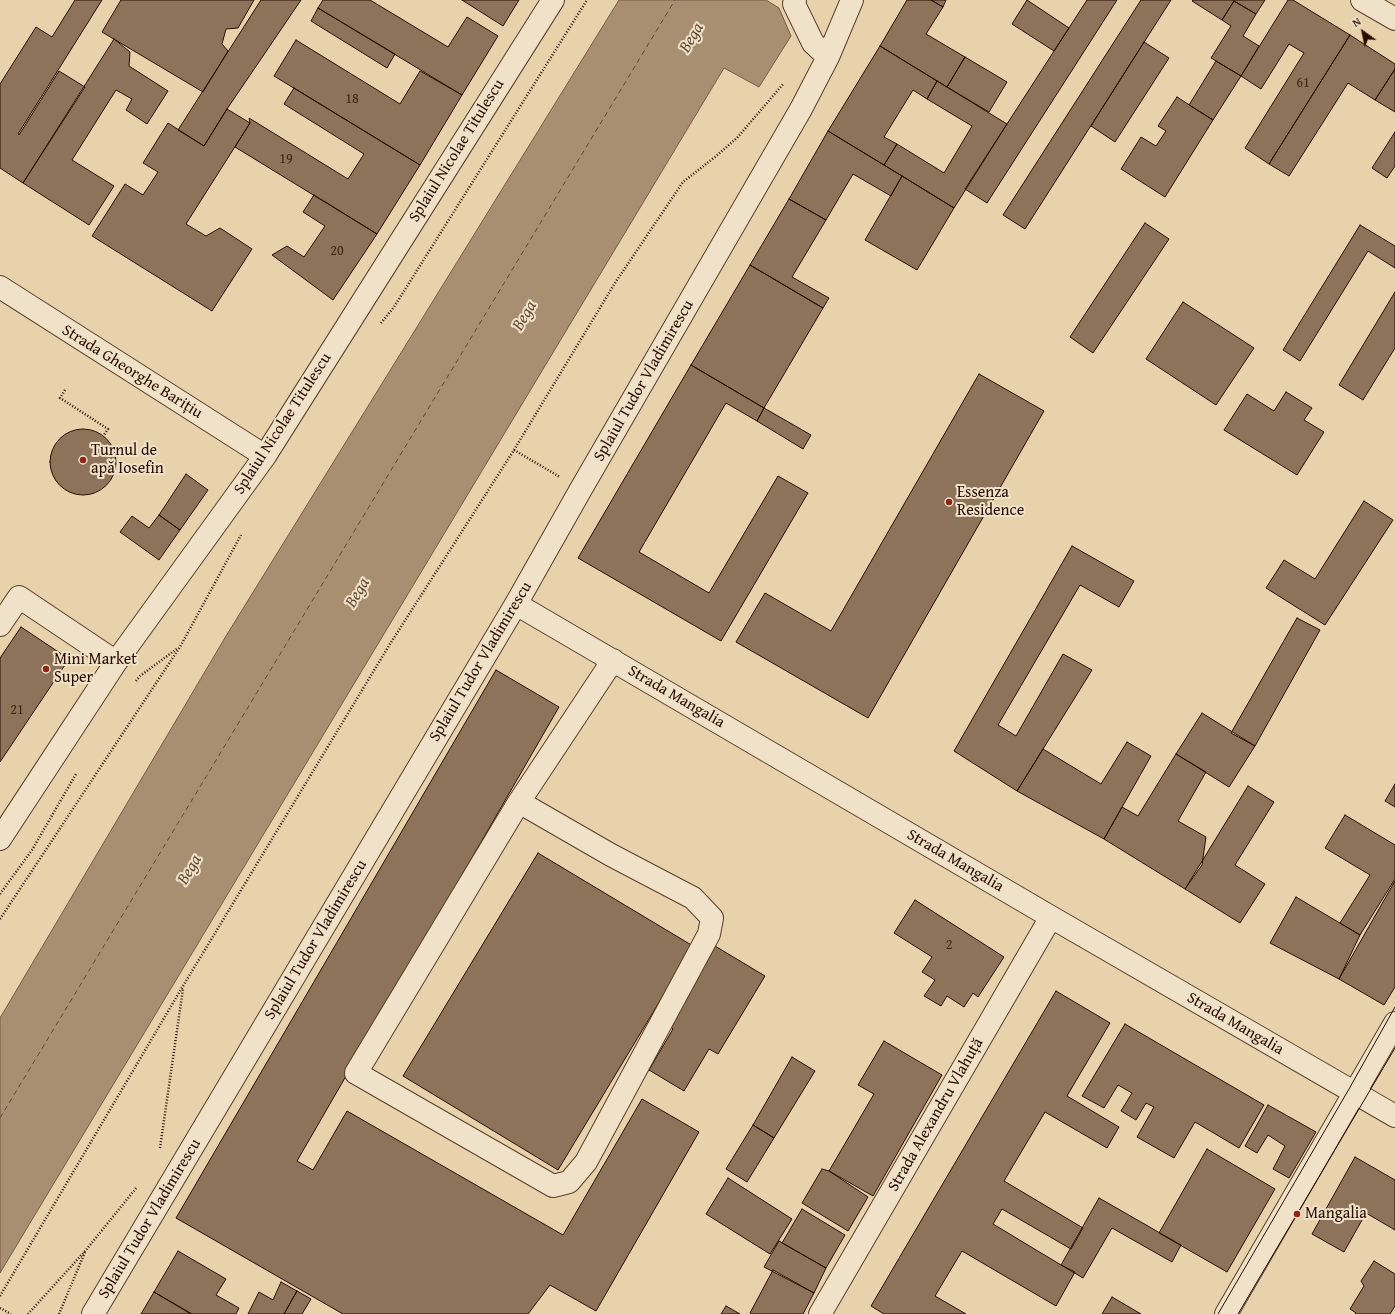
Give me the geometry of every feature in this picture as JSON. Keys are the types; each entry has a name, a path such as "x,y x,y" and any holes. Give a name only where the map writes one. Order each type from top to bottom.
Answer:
{"street":[{"name":"Splaiul Nicolae Titulescu","path":"0,840 116,662 265,456 553,0"},
{"path":"794,0 794,4 813,43 828,57"},
{"name":"Splaiul Tudor Vladimirescu","path":"93,1314 516,604 581,489 794,123 828,57 852,0"},
{"path":"1362,0 1395,18"},
{"name":"Strada Gheorghe Barițiu","path":"0,287 265,456"},
{"path":"0,625 19,597 116,662"},
{"name":"Strada Mangalia","path":"516,604 1395,1116"},
{"path":"520,802 611,855 693,898 712,918 709,934 586,1162 569,1182 553,1186 356,1073 520,802 613,660"},
{"name":"Strada Alexandru Vlahuță","path":"820,1314 1051,917"},
{"path":"1226,1314 1395,1023"}],"path":[{"path":"0,1296 183,986 390,644 514,450 615,283 683,182 737,138 789,78"},
{"path":"64,390 60,398 108,429 104,435"},
{"path":"514,450 540,465"},
{"path":"0,919 180,647 140,676 135,682"},
{"path":"0,894 32,850 78,770"},
{"path":"160,1153 183,986"},
{"path":"28,1314 86,1250 139,1184"},
{"path":"59,1314 86,1250"},
{"path":"0,1308 10,1314"}],"water":[{"name":"Bega","path":"619,0 766,0 779,8 791,36 759,87 724,68 0,1273 0,1018 226,636"}],"building":[{"path":"75,0 102,0 18,134 19,135 59,71 85,87 23,183 0,168 0,84 36,27 52,37"},
{"path":"121,0 254,0 238,28 226,29 222,44 228,51 203,92 102,32"},
{"path":"261,0 301,0 227,109 204,146 178,130"},
{"path":"323,0 370,0 448,47 467,17 498,36 462,95 318,8"},
{"path":"462,0 519,0 503,26"},
{"path":"907,0 931,0 943,7 926,34 965,57 947,87 880,46"},
{"path":"931,0 946,0 943,7"},
{"path":"1027,0 1069,28 1054,51 1012,24"},
{"path":"1087,0 1117,0 987,203 965,189"},
{"path":"1141,0 1171,0 1025,229 1003,215"},
{"path":"1265,0 1256,14 1234,1 1222,20 1192,1"},
{"path":"1288,0 1293,0 1350,35 1269,164 1245,148 1304,53 1289,44 1261,89 1241,76"},
{"path":"1234,1 1256,14 1243,36 1259,46 1241,76 1211,58 1231,26 1222,20"},
{"path":"318,8 395,54 387,68 311,21"},
{"path":"1350,35 1395,64 1395,69 1375,100 1348,83 1289,176 1269,164"},
{"path":"114,39 130,52 129,66 168,91 147,124 126,110 132,99 116,90 72,160 114,186 89,225 23,183"},
{"path":"296,40 400,104 420,71 462,95 420,165 274,76"},
{"path":"1144,42 1169,58 1115,142 1091,126"},
{"path":"880,46 937,81 927,99 913,90 884,137 897,144 884,165 828,131"},
{"path":"965,57 1007,82 989,112 947,87"},
{"path":"1216,61 1241,76 1213,120 1189,105"},
{"path":"1395,69 1395,112 1375,100"},
{"path":"937,81 1007,124 954,208 884,165 897,144 944,173 972,126 927,99"},
{"path":"294,88 420,165 377,234 235,147 250,123 249,118 348,179 364,154 284,104"},
{"path":"1177,97 1213,120 1165,197 1121,169 1141,137 1156,146 1166,131 1158,126"},
{"path":"227,109 250,123 186,224 206,236 220,228 252,249 212,311 92,236 125,184 143,195 158,172 143,163 168,123 204,146"},
{"path":"828,131 902,176 891,196 853,174 826,220 789,199"},
{"path":"1395,132 1395,166 1387,178 1372,168"},
{"path":"902,176 954,208 917,270 865,240"},
{"path":"314,195 377,234 333,300 272,255 287,246 304,257 325,226 303,212"},
{"path":"789,199 826,220 792,277 829,298 823,308 750,265"},
{"path":"1145,223 1169,239 1093,353 1070,337"},
{"path":"1360,225 1395,246 1395,268 1368,251 1300,361 1283,350"},
{"path":"750,265 823,308 764,408 691,365"},
{"path":"1395,292 1395,348 1363,400 1339,385"},
{"path":"1183,302 1254,348 1216,405 1146,359"},
{"path":"691,365 764,408 757,421 726,403 639,552 709,593 778,476 808,493 721,641 578,558"},
{"name":"Essenza Residence","path":"979,374 1044,411 868,718 736,642 765,593 831,631"},
{"path":"1286,392 1312,408 1304,420 1324,432 1297,475 1224,430 1247,394 1274,411"},
{"path":"764,408 811,435 803,449 757,421"},
{"name":"Turnul de apă Iosefin","path":"83,429 96,431 111,444 114,449 116,462 114,475 101,490 96,493 83,495 70,493 55,480 52,475 50,462 52,449 65,434 70,431"},
{"path":"186,474 208,490 180,530 159,515"},
{"path":"1364,501 1393,520 1325,625 1266,588 1284,560 1315,579"},
{"path":"159,515 180,530 159,560 120,532 132,516 149,528"},
{"path":"1072,546 1134,581 1119,607 1080,585 998,725 1016,736 1063,654 1092,670 1017,791 954,751"},
{"path":"1297,618 1320,630 1255,746 1231,733"},
{"path":"21,627 69,659 0,762 0,658"},
{"path":"496,670 559,707 297,1161 313,1170 347,1111 563,1235 642,1099 699,1132 596,1311 550,1285 528,1314 343,1314 176,1218"},
{"path":"1202,713 1255,746 1229,787 1176,754"},
{"path":"1127,742 1151,756 1104,839 1017,791 1043,749 1101,784"},
{"path":"1176,754 1206,772 1178,821 1206,837 1202,865 1185,889 1104,839 1122,807 1138,816"},
{"path":"1395,784 1395,807 1385,801"},
{"path":"1248,786 1274,802 1235,865 1265,884 1240,923 1185,889"},
{"path":"1345,815 1395,845 1395,879 1360,935 1340,923 1370,875 1325,848"},
{"path":"538,853 693,946 558,1170 403,1076"},
{"path":"1395,881 1395,987 1384,1005 1339,979"},
{"path":"1296,897 1360,935 1339,979 1270,943"},
{"path":"915,900 1004,957 978,997 973,993 964,1007 947,996 941,1006 924,996 935,980 922,972 932,957 894,933"},
{"path":"715,946 765,976 718,1054 709,1049 684,1091 649,1070 673,1029 668,1024"},
{"path":"1056,991 1110,1023 1067,1096 1119,1127 1107,1148 1045,1112 1004,1181 1083,1228 1071,1249 1002,1209 993,1224 1075,1272 1056,1306 962,1251 935,1296 966,1314 884,1314 871,1306"},
{"path":"1125,1024 1264,1105 1239,1148 1195,1122 1174,1158 1137,1137 1154,1107 1146,1103 1136,1120 1121,1111 1132,1093 1118,1085 1104,1108 1082,1096"},
{"path":"884,1041 942,1075 873,1196 829,1171 874,1094 858,1085"},
{"path":"792,1057 815,1071 774,1138 753,1125"},
{"path":"1268,1105 1316,1132 1289,1178 1273,1169 1285,1146 1268,1135 1257,1153 1245,1146"},
{"path":"753,1125 774,1138 747,1182 726,1169"},
{"path":"1207,1149 1275,1189 1227,1272 1159,1233"},
{"path":"1355,1157 1395,1180 1395,1230 1366,1213 1344,1252 1312,1234"},
{"path":"822,1169 829,1171 868,1197 848,1231 802,1203"},
{"path":"728,1178 792,1219 770,1254 706,1214"},
{"path":"1099,1198 1181,1245 1172,1262 1112,1228 1083,1278 1061,1265"},
{"path":"802,1209 845,1235 826,1268 782,1243"},
{"path":"779,1241 826,1268 814,1293 764,1267"},
{"path":"178,1251 226,1279 216,1295 239,1308 236,1314 192,1314 154,1292"},
{"path":"1374,1261 1395,1274 1395,1306 1390,1314 1355,1314 1356,1313 1350,1309 1364,1286 1361,1281"},
{"path":"773,1270 814,1293 803,1314 750,1313"},
{"path":"281,1282 297,1291 284,1314 248,1314 259,1292 273,1300"},
{"path":"297,1291 311,1299 302,1314 284,1314"},
{"path":"154,1292 191,1314 141,1314"},
{"path":"1112,1297 1141,1314 1102,1314"},
{"path":"726,1306 740,1314 721,1314"}],"ferry route":[{"path":"0,1118 675,0"}],"tram line":[{"path":"1218,1314 1395,1007"},
{"path":"1238,1314 1395,1048"}],"place":[{"name":"Turnul de apă Iosefin","path":"83,460"},
{"name":"Essenza Residence","path":"949,502"},
{"name":"Mini Market Super","path":"46,669"},
{"name":"Mangalia","path":"1297,1214"}]}
